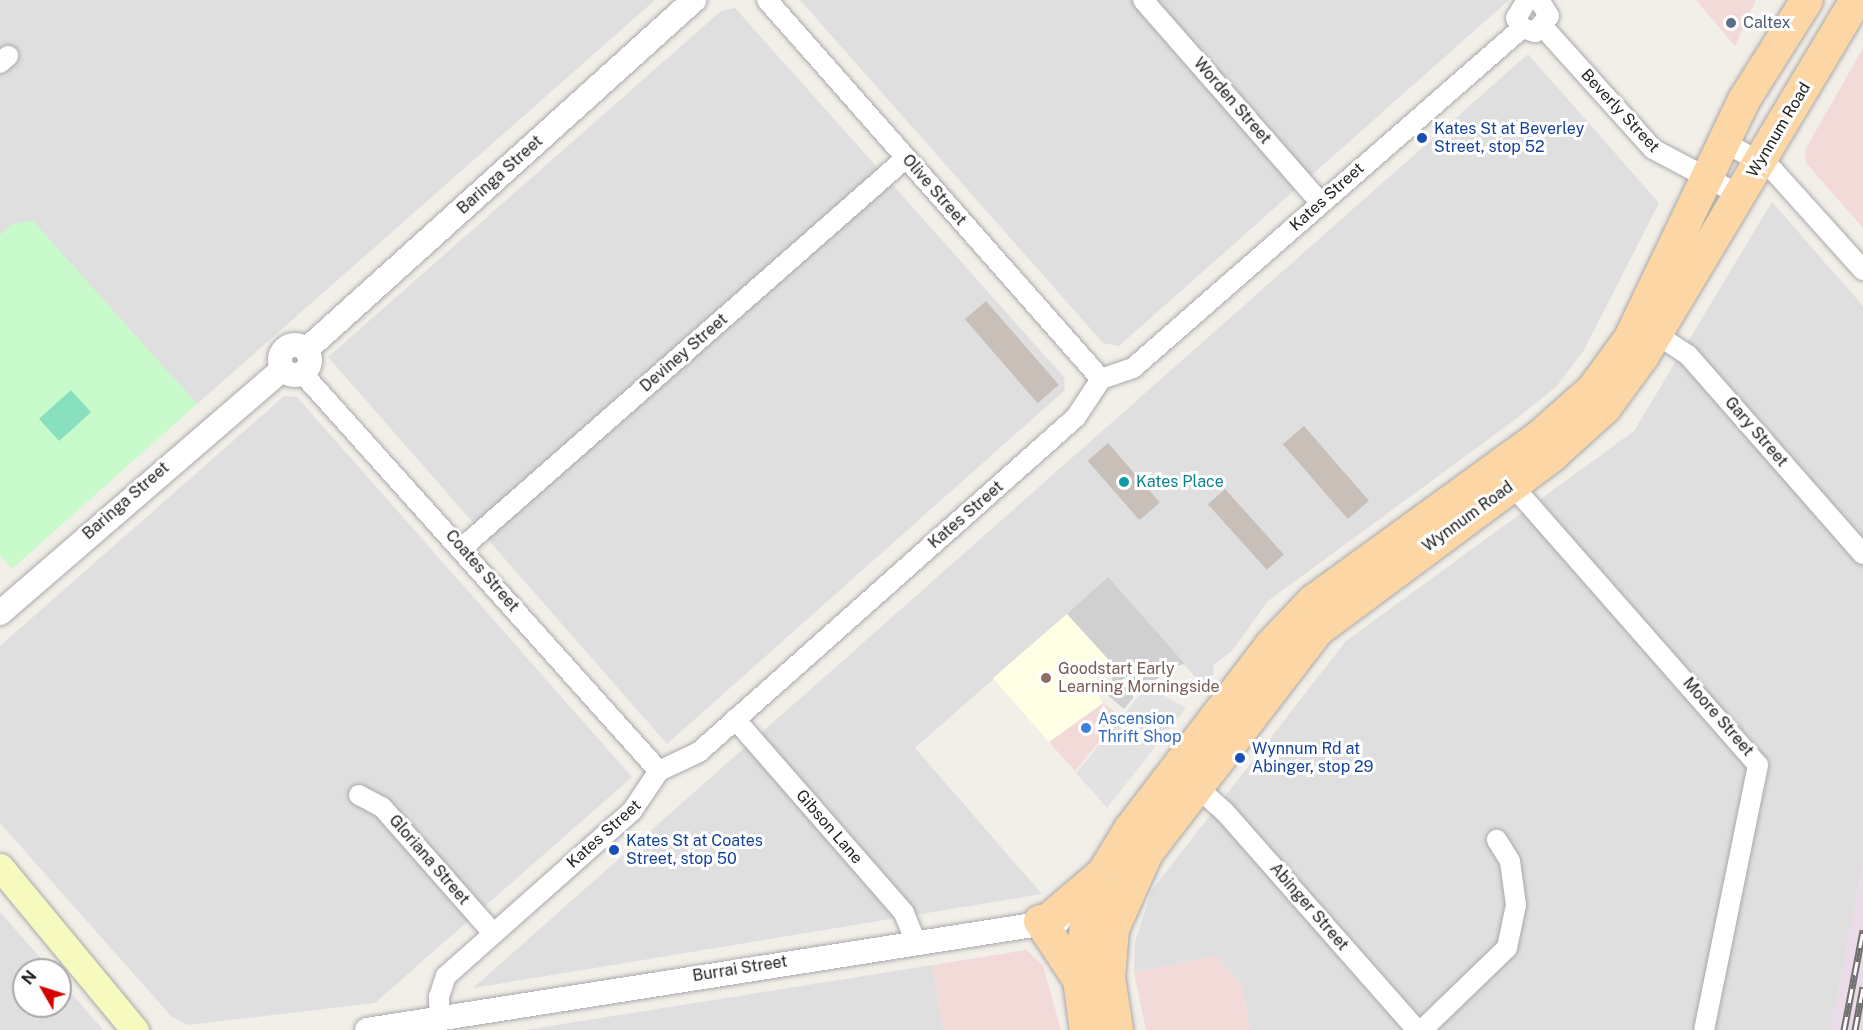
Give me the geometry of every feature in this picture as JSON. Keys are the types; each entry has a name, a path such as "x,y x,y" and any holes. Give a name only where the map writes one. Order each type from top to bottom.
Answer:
{"main road":[{"path":"1766,61 1764,32 1780,0"},
{"name":"Wynnum Road","path":"1647,328 1706,179 1724,141 1766,61 1807,0"},
{"name":"Wynnum Road","path":"1086,1030 1079,981 1100,927 1135,871 1197,787 1318,630 1505,476 1586,397 1647,328 1740,195 1856,0"},
{"name":"Wynnum Road","path":"1116,1030 1100,927 1103,873 1130,829 1285,629 1314,602 1505,476"},
{"path":"1079,981 1044,921 1103,873"},
{"path":"4,881 155,1030"},
{"path":"69,944 135,1030"}],"street":[{"name":"Baringa Street","path":"0,613 297,364 694,0"},
{"name":"Olive Street","path":"767,0 1101,379"},
{"name":"Worden Street","path":"1143,0 1321,203"},
{"path":"1535,2 1544,28 1522,28 1516,18 1535,2"},
{"name":"Kates Street","path":"440,1020 441,984 493,933 632,811 659,771 691,758 1076,417 1101,379 1133,368 1522,28"},
{"name":"Beverly Street","path":"1544,28 1653,149 1740,195"},
{"path":"1724,141 1760,163 1863,270"},
{"name":"Deviney Street","path":"462,548 906,158"},
{"name":"Gary Street","path":"1647,328 1688,355 1863,554"},
{"name":"Coates Street","path":"297,364 659,771"},
{"name":"Moore Street","path":"1505,476 1758,765 1704,1030"},
{"name":"Gibson Lane","path":"735,719 904,913 915,940"},
{"name":"Abinger Street","path":"1197,787 1224,811 1417,1030"},
{"name":"Gloriana Street","path":"359,795 382,807 493,933"},
{"path":"1422,1030 1508,948 1516,905 1510,861 1497,840"},
{"name":"Burrai Street","path":"367,1030 1044,921 1100,927"}],"shaded area":[{"path":"0,0 655,0 197,404 32,221 0,235"},
{"path":"800,0 1509,0 1119,346 1103,343"},
{"name":"Caltex","path":"1696,0 1756,0 1735,46"},
{"path":"735,8 1064,377 1065,390 667,744 328,357 721,11"},
{"path":"1863,48 1863,228 1806,163 1805,150"},
{"path":"1528,54 1659,203 1584,350 1556,387 1516,419 1268,601 1232,651 1213,665 1214,674 1204,687 1108,578 915,748 1042,894 473,988"},
{"path":"1772,202 1863,306 1863,864 1831,1030 1250,1030 1242,986 1217,956 1134,972 1135,941 1152,890 1346,641 1634,431"},
{"path":"284,396 297,397 632,777 375,1003 188,1025 171,1016 0,823 0,646"},
{"path":"1108,577 1185,664 1166,668 1152,686 1146,682 1124,709 1105,693 1117,669 1067,614"},
{"name":"Goodstart Early Learning Morningside","path":"1067,614 1110,661 1097,677 1096,693 1103,703 1049,742 993,678"},
{"path":"1147,686 1186,708 1107,808 1076,773"},
{"path":"1103,703 1120,716 1075,771 1049,742"},
{"path":"1863,864 1863,1030 1831,1030"},
{"path":"0,912 40,958 12,958 12,1018 72,1018 72,994 103,1030 0,1030"},
{"path":"1026,950 1043,965 1061,1030 943,1030 933,965"},
{"path":"1217,956 1242,986 1250,1030 1146,1030 1134,972"},
{"path":"933,965 943,1030 525,1030"}],"green space":[{"path":"32,220 197,404 12,569 0,555 0,235 11,225"},
{"path":"71,390 91,412 59,441 39,419"}],"building":[{"path":"986,301 1059,385 1038,403 965,319"},
{"path":"1304,426 1369,501 1348,519 1283,444"},
{"name":"Kates Place","path":"1108,443 1160,503 1139,520 1088,461"},
{"path":"1225,489 1284,554 1267,570 1208,504"}],"railway":[{"path":"1844,1030 1863,930"},
{"path":"1855,1030 1863,987"}],"place":[{"name":"Caltex","path":"1731,23"},
{"name":"Kates St at Beverley Street, stop 52","path":"1422,138"},
{"name":"Kates Place","path":"1124,482"},
{"name":"Goodstart Early Learning Morningside","path":"1046,678"},
{"name":"Ascension Thrift Shop","path":"1086,728"},
{"name":"Wynnum Rd at Abinger, stop 29","path":"1240,758"},
{"name":"Kates St at Coates Street, stop 50","path":"614,850"}]}
